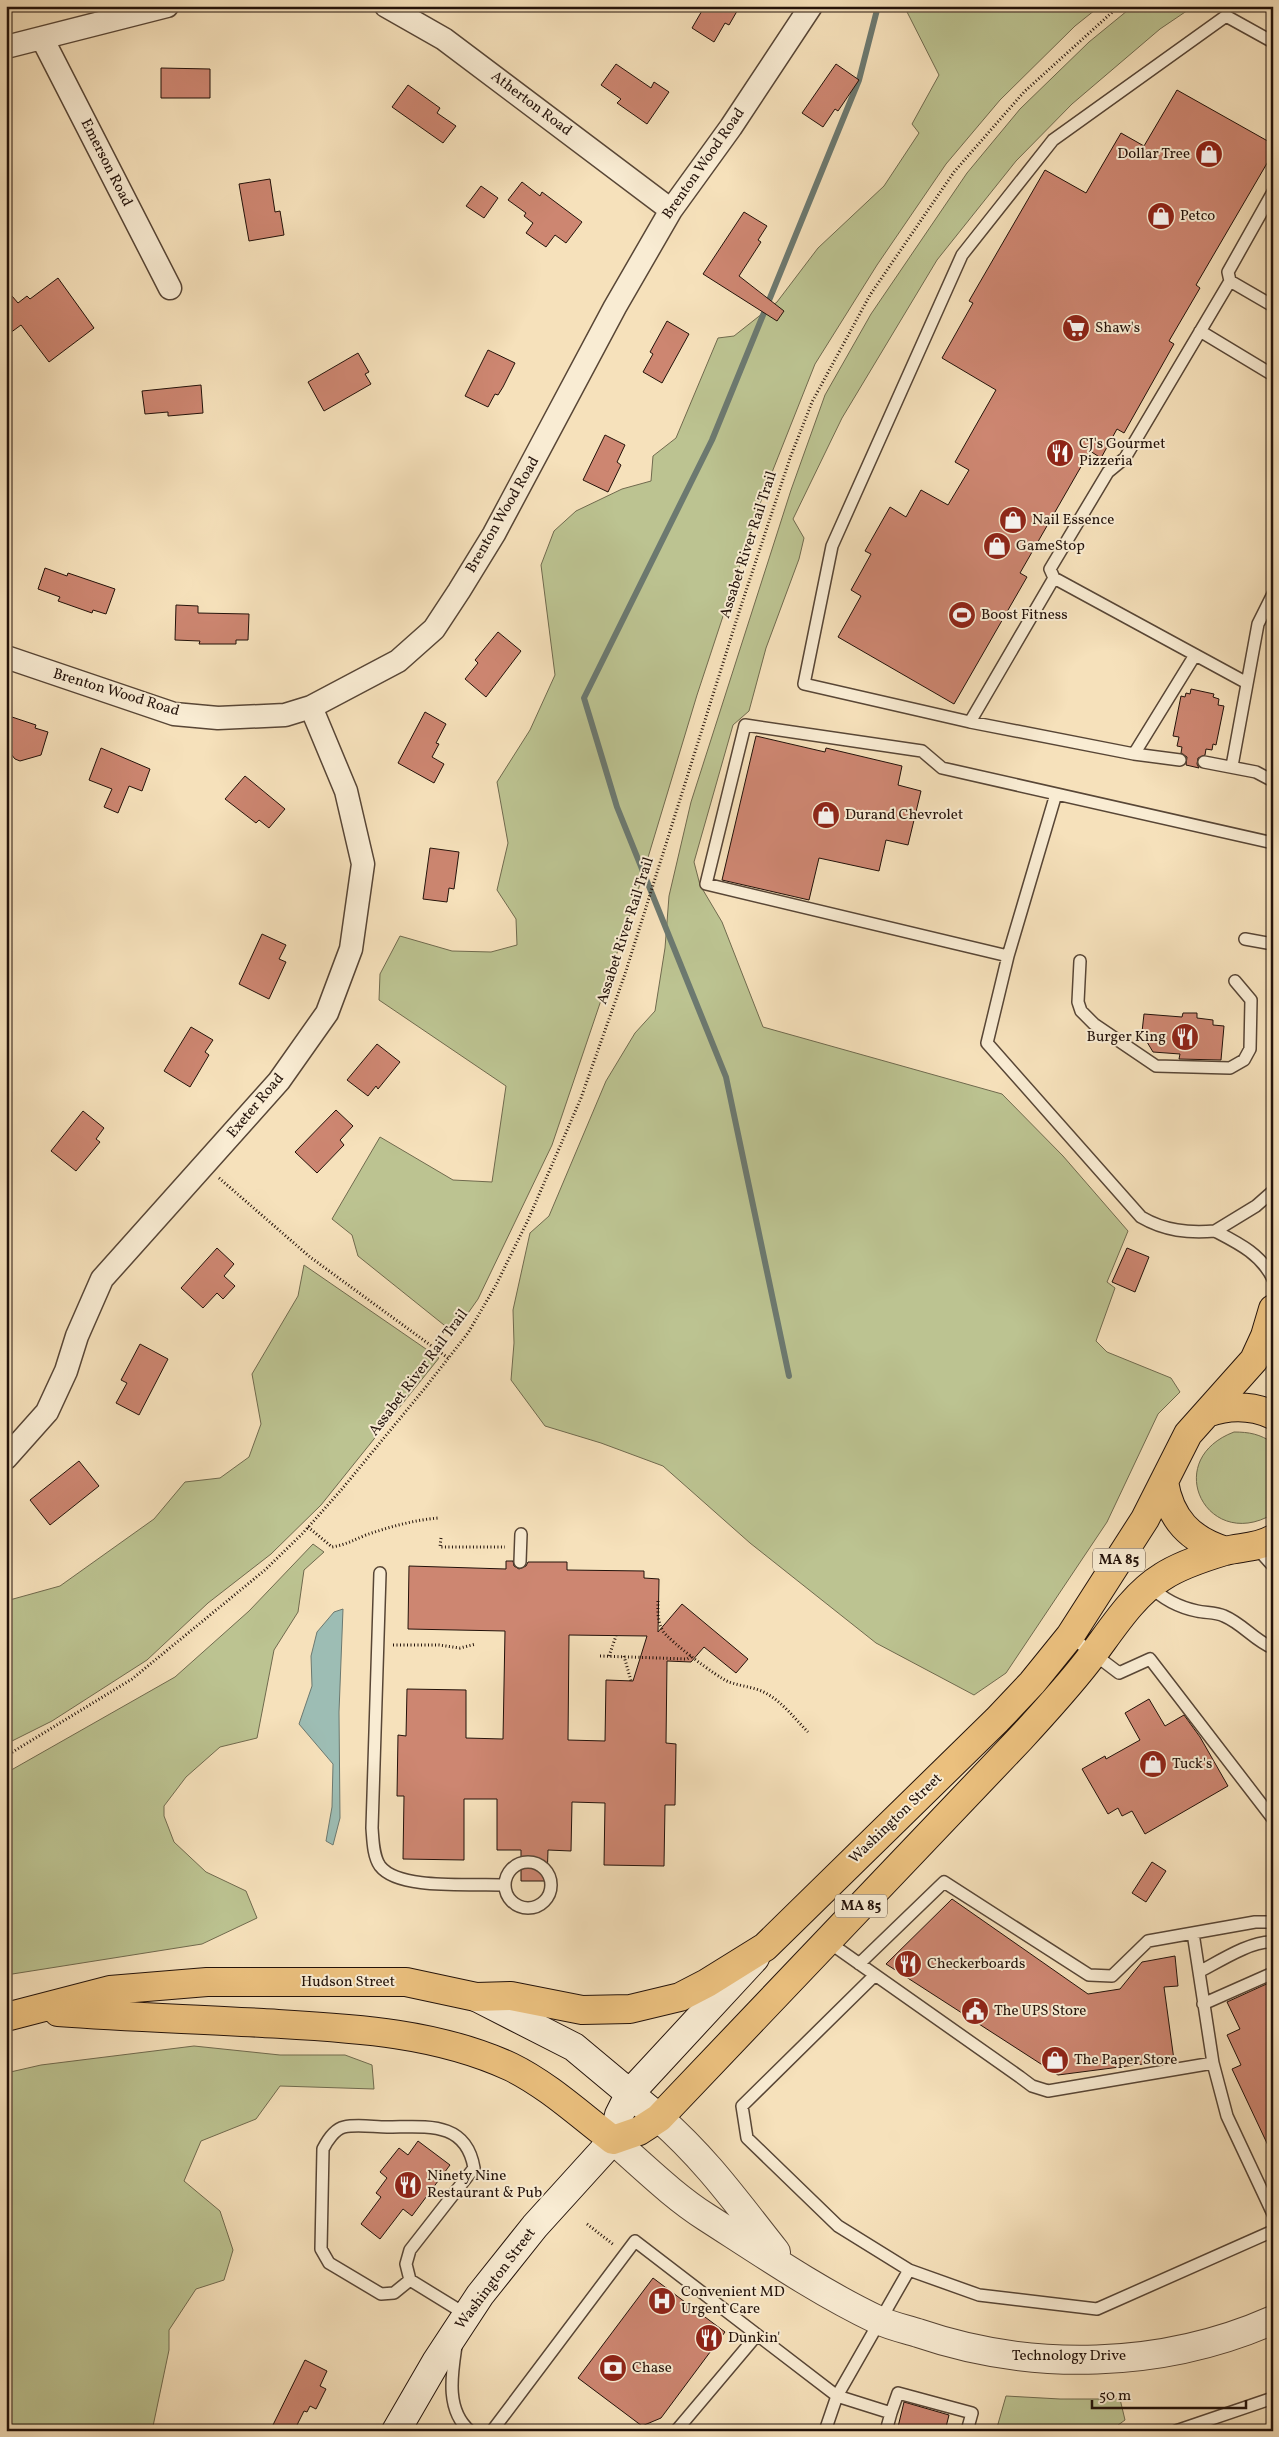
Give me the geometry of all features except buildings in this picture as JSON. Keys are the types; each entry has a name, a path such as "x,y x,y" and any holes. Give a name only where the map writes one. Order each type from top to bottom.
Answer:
{"main road":[{"name":"Washington Street","path":"765,1947 997,1720 1032,1683 1070,1636 1129,1546 1164,1482 1172,1461 1188,1434 1254,1360 1265,1336 1273,1309"},
{"path":"1207,1413 1223,1408 1239,1407 1263,1410 1273,1415"},
{"path":"1164,1482 1173,1514 1183,1528 1195,1538 1226,1551"},
{"name":"Washington Street","path":"613,2140 639,2131 659,2118 1038,1720 1150,1586 1162,1576 1226,1551 1264,1543"},
{"path":"476,1997 511,1996 582,2010 630,2009 680,1997 707,1983 765,1947"},
{"name":"Hudson Street","path":"6,2017 39,2010 110,1990 207,1982 406,1982 476,1997"},
{"name":"Hudson Street","path":"39,2010 155,2019 302,2024 408,2035 437,2041 513,2068 545,2089 613,2140"}],"street":[{"path":"6,46 167,6"},
{"name":"Atherton Road","path":"386,6 417,22 450,44 671,210"},
{"name":"Brenton Wood Road","path":"6,657 174,714 218,718 285,715 311,707 398,661 434,628 494,534 615,307 671,210 731,127 810,6"},
{"name":"Emerson Road","path":"42,38 170,288"},
{"name":"Exeter Road","path":"6,1458 47,1412 66,1371 77,1336 102,1279 279,1081 327,1013 351,949 363,864 346,791 311,707"},
{"name":"Washington Street","path":"396,2431 480,2295 535,2226 613,2140 619,2115 630,2093 765,1947"},
{"name":"Hudson Street","path":"476,1997 574,2047 659,2118"},
{"name":"Technology Drive","path":"659,2118 694,2149 725,2185 790,2269"},
{"name":"Technology Drive","path":"613,2140 706,2217 821,2290 880,2321 963,2347 1000,2355 1038,2359 1127,2357 1190,2348 1273,2320"}],"lane":[{"path":"1180,760 1134,754 970,722 804,684 832,546 962,255 1053,140 1226,16 1273,42"},
{"path":"1247,683 1054,578 1050,569 1108,472 1124,458 1230,281 1228,272 1273,192"},
{"path":"1230,281 1273,306"},
{"path":"1200,331 1273,376"},
{"path":"970,722 1054,578"},
{"path":"1232,766 1258,624 1273,594"},
{"path":"1134,754 1195,655"},
{"path":"1008,956 706,884 745,725 922,751 942,768 1273,843"},
{"path":"1204,762 1256,772 1273,781"},
{"path":"1056,794 1008,956 986,1043 1141,1217 1155,1225 1188,1233 1215,1231 1256,1206 1273,1191"},
{"path":"1245,939 1273,944"},
{"path":"1080,961 1078,1002 1080,1011 1094,1024 1156,1066 1230,1068 1244,1060 1250,1049 1251,1000 1235,981"},
{"path":"1215,1231 1246,1248 1267,1267 1273,1279"},
{"path":"520,1562 521,1534"},
{"path":"1264,1543 1273,1566"},
{"path":"380,1573 372,1828 374,1849 380,1866 392,1875 413,1882 504,1885"},
{"path":"1150,1586 1164,1599 1196,1611 1222,1615 1243,1626 1263,1644 1273,1648"},
{"path":"1070,1636 1119,1673 1150,1659 1273,1819"},
{"path":"523,1862 539,1865 546,1870 551,1885 546,1899 541,1904 527,1909 520,1908 508,1899 504,1885 510,1870 523,1862"},
{"path":"859,1964 944,1882 1089,1976 1112,1976 1148,1940 1255,1922 1273,1922"},
{"path":"1193,1933 1213,2063 1227,2116 1273,2214"},
{"path":"827,1941 1032,2086 1048,2091 1213,2063"},
{"path":"1199,1972 1248,1947 1265,1941 1273,1942"},
{"path":"1204,2004 1273,1973"},
{"path":"876,1975 742,2106 747,2138 838,2226 909,2270 979,2295 1097,2309 1273,2231"},
{"path":"410,2280 394,2293 381,2294 329,2263 321,2249 323,2149 329,2138 343,2127 440,2127 457,2136 472,2152 474,2168 410,2250 406,2264 410,2280 463,2322 451,2377 453,2402 457,2413 470,2431"},
{"path":"492,2431 635,2241 837,2396 891,2413"},
{"path":"825,2431 837,2396 909,2270"},
{"path":"676,2431 757,2335"},
{"path":"886,2431 898,2393 972,2413 967,2431"},
{"path":"1176,2431 1273,2398"}],"path":[{"name":"Assabet River Rail Trail","path":"6,1756 132,1679 265,1570 308,1527 377,1447 468,1332 496,1285 528,1220 581,1098 646,909 668,834 790,458 812,402 870,295 954,172 1024,92 1119,6"},
{"path":"204,1166 310,1257 448,1358"},
{"path":"308,1527 332,1547 344,1545 381,1530 438,1518"},
{"path":"441,1538 440,1547 506,1547"},
{"path":"658,1601 658,1621 663,1632 699,1664 729,1682 755,1688 770,1695 808,1732"},
{"path":"608,1656 616,1636"},
{"path":"385,1645 439,1644 460,1648 476,1644"},
{"path":"600,1656 687,1659 692,1656"},
{"path":"624,1656 631,1681"},
{"path":"588,2224 624,2255"}],"green space":[{"path":"904,6 1100,6 1075,26 1000,100 946,164 877,265 815,364 763,495 697,695 637,894 552,1145 478,1299 454,1333 358,1256 352,1235 332,1219 380,1137 453,1180 492,1182 506,1086 379,1000 380,974 400,936 452,951 491,952 517,945 516,919 497,890 508,843 497,782 530,730 555,675 541,565 554,531 576,511 622,489 651,481 653,456 676,438 718,338 734,336 777,302 818,248 884,186 919,133 912,124 939,75"},
{"path":"1133,6 1194,6 1160,29 1072,104 1016,161 937,260 842,418 793,519 804,538 799,559 766,648 749,711 733,725 694,862 700,885 722,922 763,1027 1002,1094 1063,1156 1128,1231 1107,1282 1115,1288 1096,1341 1107,1352 1171,1378 1180,1392 1158,1414 1107,1522 1006,1673 974,1695 876,1643 750,1543 663,1466 601,1443 545,1426 511,1380 514,1343 513,1310 530,1233 549,1216 606,1081 635,1033 655,1011 665,948 669,896 691,802 791,490 825,395 871,314 967,173 1020,109 1089,42"},
{"path":"304,1265 439,1358 321,1505 271,1554 208,1603 147,1660 52,1721 6,1744 6,1601 60,1586 154,1519 185,1482 220,1478 249,1457 261,1424 252,1374 298,1296"},
{"path":"1234,1432 1254,1434 1264,1437 1273,1443 1273,1514 1249,1523 1229,1522 1212,1513 1201,1498 1196,1481 1200,1462 1212,1445"},
{"path":"313,1544 324,1552 304,1570 298,1612 274,1650 257,1738 220,1747 186,1777 164,1806 164,1816 174,1842 206,1872 246,1891 257,1918 202,1944 6,1975 6,1773 175,1677 249,1611"},
{"path":"194,2046 280,2055 345,2055 372,2065 374,2089 280,2086 256,2119 201,2141 184,2181 220,2211 233,2250 224,2280 196,2289 169,2330 169,2350 152,2431 6,2431 6,2073 41,2065"},
{"path":"1006,2396 1060,2399 1120,2399 1125,2420 1110,2431 996,2431"}],"water":[{"path":"343,1609 339,1712 340,1818 333,1845 326,1841 332,1807 333,1764 299,1724 312,1686 311,1656 317,1632 334,1612"}],"waterway":[{"path":"789,1376 726,1077 617,807 584,698 712,440 859,80 878,6"}],"place":[{"name":"Dollar Tree","path":"1209,154"},
{"name":"Petco","path":"1161,216"},
{"name":"Shaw's","path":"1076,328"},
{"name":"CJ's Gourmet Pizzeria","path":"1060,453"},
{"name":"Nail Essence","path":"1013,520"},
{"name":"GameStop","path":"997,546"},
{"name":"Boost Fitness","path":"962,615"},
{"name":"Durand Chevrolet","path":"826,815"},
{"name":"Burger King","path":"1185,1037"},
{"name":"Tuck's","path":"1153,1764"},
{"name":"Checkerboards","path":"908,1964"},
{"name":"The UPS Store","path":"975,2011"},
{"name":"The Paper Store","path":"1055,2060"},
{"name":"Ninety Nine Restaurant & Pub","path":"408,2185"},
{"name":"Convenient MD Urgent Care","path":"662,2301"},
{"name":"Dunkin'","path":"709,2338"},
{"name":"Chase","path":"613,2368"}]}
